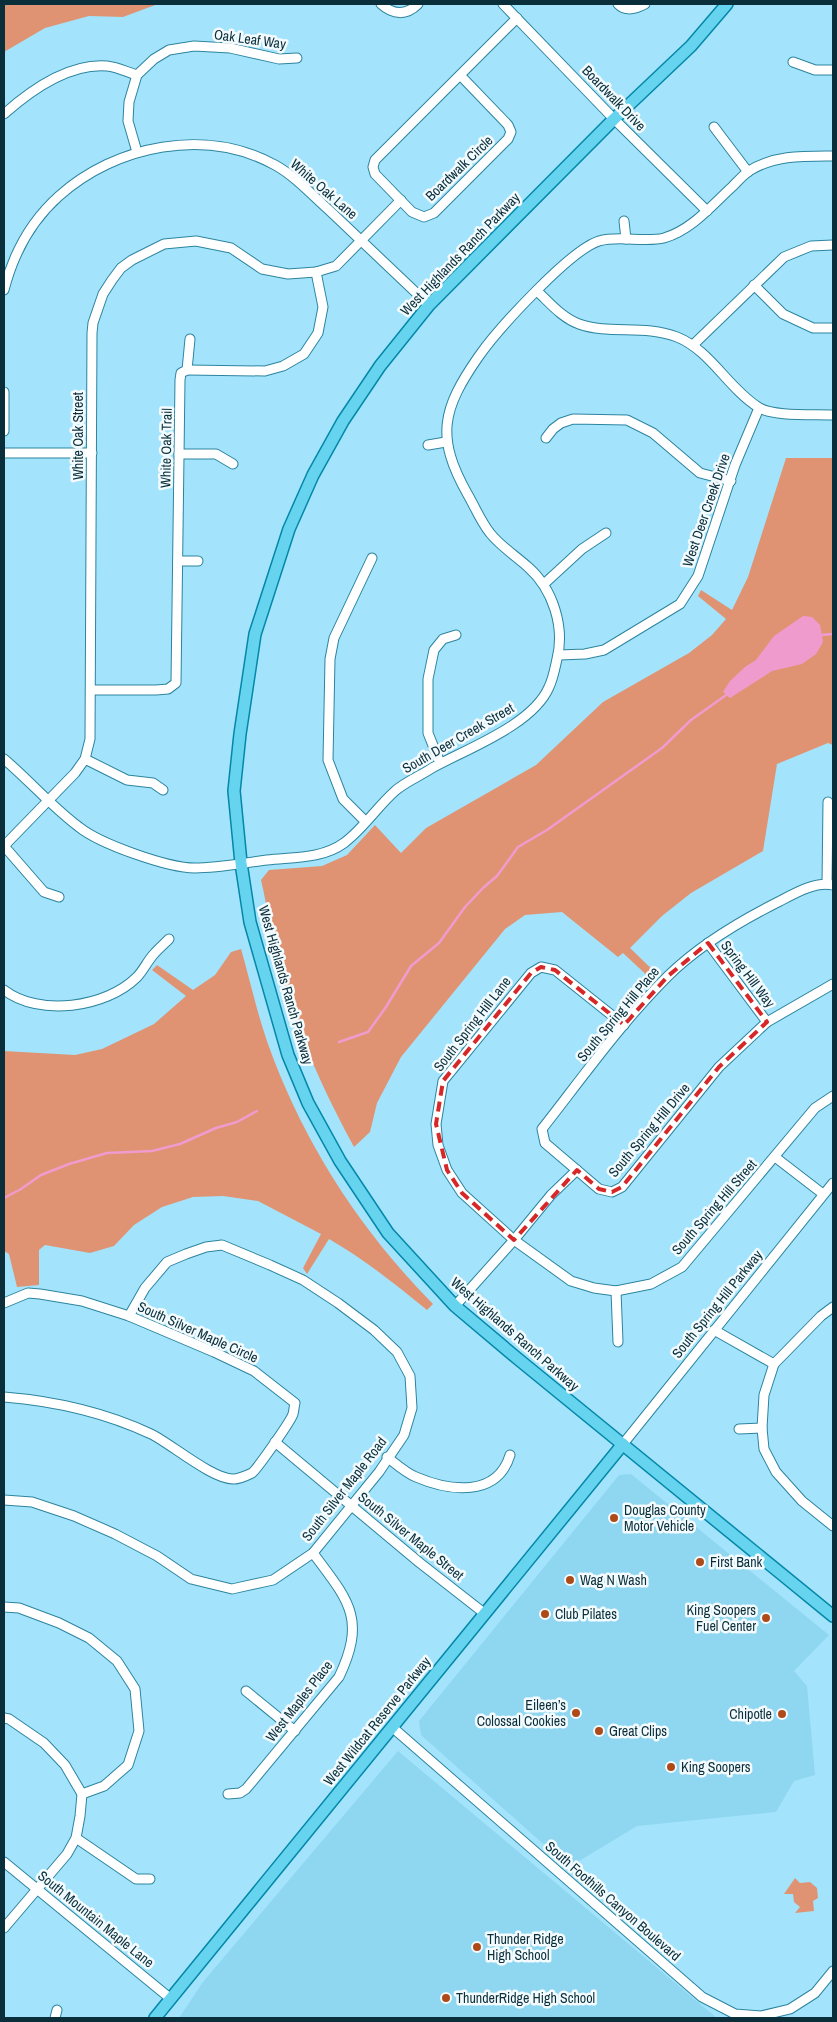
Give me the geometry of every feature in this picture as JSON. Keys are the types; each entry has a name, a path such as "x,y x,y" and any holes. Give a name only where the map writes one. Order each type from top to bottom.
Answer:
{"main road":[{"name":"West Highlands Ranch Parkway","path":"727,4 691,46 614,119 429,305 380,366 343,421 313,475 289,529 255,634 246,688 234,791 241,864 250,922 288,1055 308,1103 340,1161 388,1233 455,1306 833,1616"},
{"name":"West Wildcat Reserve Parkway","path":"155,2018 484,1612 623,1444"}],"street":[{"path":"381,4 388,11 400,14 414,8 418,4"},
{"name":"Boardwalk Drive","path":"503,4 614,119 707,210"},
{"path":"618,4 621,7 632,10 645,4"},
{"name":"Boardwalk Circle","path":"460,75 508,125 511,132 508,139 434,213 424,217 412,212 375,174 373,167 375,160 460,75 517,18"},
{"name":"Oak Leaf Way","path":"137,75 154,59 169,50 194,46 230,48 279,59 297,58"},
{"path":"793,62 815,70 833,70"},
{"path":"4,114 32,92 56,78 88,66 109,66 137,75 129,102 128,121 137,152"},
{"path":"714,127 748,172 786,157 833,156"},
{"name":"White Oak Lane","path":"4,290 18,249 41,216 58,197 91,173 137,152 192,144 223,148 259,158 290,175 429,305"},
{"name":"South Deer Creek Street","path":"4,759 82,830 122,850 192,868 241,864 320,855 343,843 397,789 440,763 502,732 534,709 549,689 559,655 558,617 544,584 532,570 490,534 458,478 446,442 450,407 464,377 492,337 578,253 598,241 660,239 677,233 692,224 748,172"},
{"name":"White Oak Street","path":"4,846 75,773 85,759 90,739 93,323 103,294 122,268 132,260 164,244 196,241 231,248 262,270 288,274 316,272 336,266 401,200"},
{"path":"624,221 626,239"},
{"path":"693,345 784,258 811,246 833,245"},
{"path":"187,370 265,371 283,366 304,354 318,333 323,307 316,272"},
{"path":"754,285 783,314 813,328 833,328"},
{"path":"537,291 559,312 578,324 599,328 656,330 678,337 693,345 740,393 759,408 790,414 833,415"},
{"name":"White Oak Trail","path":"91,690 168,689 176,683 180,380 181,373 187,370 190,339"},
{"path":"4,392 4,431"},
{"name":"West Deer Creek Drive","path":"559,655 585,654 604,650 680,604 698,576 735,465 759,408"},
{"path":"546,438 561,423 573,419 627,420 653,434 700,473 731,481"},
{"path":"428,445 446,442"},
{"path":"4,453 92,453"},
{"path":"179,454 216,454 233,464"},
{"path":"544,584 582,549 606,533"},
{"path":"365,821 343,799 328,760 330,659 334,638 372,558"},
{"path":"178,561 198,561"},
{"path":"440,763 428,733 428,679 434,650 443,639 456,635"},
{"path":"85,759 127,780 153,783 164,790"},
{"path":"828,802 830,884"},
{"path":"4,846 44,892 59,897"},
{"name":"South Spring Hill Place","path":"577,1170 545,1143 542,1129 624,1025 668,976 708,943 751,915 809,888 830,884"},
{"path":"4,990 14,998 47,1006 74,1006 103,1000 137,978 153,956 170,939"},
{"name":"Spring Hill Way","path":"708,943 767,1022"},
{"name":"South Spring Hill Lane","path":"514,1240 462,1193 447,1170 438,1145 436,1124 443,1082 530,973 541,967 555,970 624,1025"},
{"name":"South Spring Hill Drive","path":"577,1170 599,1188 612,1192 622,1187 719,1067 767,1022 833,984"},
{"name":"South Spring Hill Street","path":"514,1240 571,1281 594,1288 616,1291 651,1284 682,1266 814,1108 833,1096"},
{"path":"775,1157 823,1194"},
{"path":"455,1306 551,1195 577,1170"},
{"name":"South Spring Hill Parkway","path":"623,1444 833,1183"},
{"name":"South Silver Maple Road","path":"4,1500 32,1502 74,1516 115,1534 157,1556 191,1579 232,1589 273,1580 313,1553 379,1472 387,1457 404,1436 412,1408 410,1376 397,1352 374,1330 303,1280 222,1246 206,1247 166,1262 145,1288 129,1316"},
{"path":"616,1291 618,1342"},
{"name":"South Silver Maple Circle","path":"4,1303 28,1293 40,1294 82,1301 129,1316 254,1371 295,1403 293,1415 252,1472 233,1479 220,1475 188,1459 152,1434 74,1407 4,1397"},
{"path":"833,1307 821,1316 774,1364 764,1395 762,1428 764,1449 776,1472 802,1500 833,1526"},
{"path":"714,1330 774,1364"},
{"path":"739,1429 762,1428"},
{"name":"South Silver Maple Street","path":"275,1442 420,1563 484,1612"},
{"path":"387,1457 414,1476 447,1488 477,1488 499,1476 507,1464 510,1455"},
{"name":"West Maples Place","path":"228,1794 240,1793 246,1789 339,1677 346,1662 353,1640 351,1617 345,1596 313,1553"},
{"path":"4,1607 19,1608 59,1623 89,1638 117,1661 135,1689 139,1731 128,1765 104,1786 82,1794"},
{"path":"246,1691 295,1731"},
{"path":"4,1718 9,1719 44,1743 65,1765 82,1794 76,1838 67,1854 4,1928"},
{"name":"South Foothills Canyon Boulevard","path":"392,1727 702,1997 734,2014 761,2016 790,2009 815,1993 833,1971"},
{"path":"76,1838 136,1880 150,1879"},
{"name":"South Mountain Maple Lane","path":"4,1862 171,1999"}],"highlighted area":[{"path":"708,943 767,1022 719,1067 622,1187 612,1192 599,1189 577,1170 514,1240 462,1193 447,1170 436,1124 443,1081 531,973 541,967 555,970 624,1025 668,976"}],"shaded area":[{"path":"4,4 158,4 123,17 89,16 45,28 4,52"},
{"path":"786,458 833,458 833,745 828,743 777,764 763,851 691,893 662,916 630,948 658,975 653,981 623,953 618,957 562,912 525,915 505,929 401,1057 377,1103 370,1132 354,1147 321,1082 294,1016 277,959 261,880 269,870 322,866 347,855 375,825 401,853 426,828 536,765 603,702 689,653 712,635 726,619 698,596 701,590 732,610 748,577"},
{"path":"803,616 812,617 820,625 823,642 816,654 802,664 772,671 730,698 723,692 730,681 756,660 774,636"},
{"path":"241,949 268,1044 298,1116 336,1183 358,1215 406,1276 433,1304 427,1310 367,1263 329,1239 307,1274 303,1268 321,1234 258,1201 223,1196 193,1197 162,1207 134,1225 114,1246 90,1253 45,1245 39,1250 39,1285 17,1287 9,1254 4,1251 4,1051 75,1055 102,1049 154,1024 186,996 152,970 157,965 193,990 215,975 231,952"},
{"path":"631,1474 829,1635 794,1671 807,1686 815,1775 794,1781 776,1812 637,1826 569,1867 421,1735 419,1721 619,1475"},
{"path":"398,1751 717,2018 179,2018 203,1982"},
{"path":"795,1878 800,1883 810,1882 817,1888 818,1898 813,1901 814,1911 795,1913 800,1907 794,1902 793,1894 784,1894"}],"waterway":[{"path":"821,635 833,634"},
{"path":"339,1042 368,1032 411,966 439,943 465,907 497,876 518,847 547,830 662,748 691,720 729,693"},
{"path":"4,1198 41,1175 69,1164 107,1153 152,1151 180,1144 216,1128 237,1122 257,1111"}],"place":[{"name":"Douglas County Motor Vehicle","path":"614,1518"},
{"name":"First Bank","path":"700,1562"},
{"name":"Wag N Wash","path":"570,1580"},
{"name":"Club Pilates","path":"545,1614"},
{"name":"King Soopers Fuel Center","path":"766,1618"},
{"name":"Eileen’s Colossal Cookies","path":"576,1713"},
{"name":"Chipotle","path":"782,1714"},
{"name":"Great Clips","path":"599,1731"},
{"name":"King Soopers","path":"671,1767"},
{"name":"Thunder Ridge High School","path":"477,1947"},
{"name":"ThunderRidge High School","path":"446,1998"}]}
